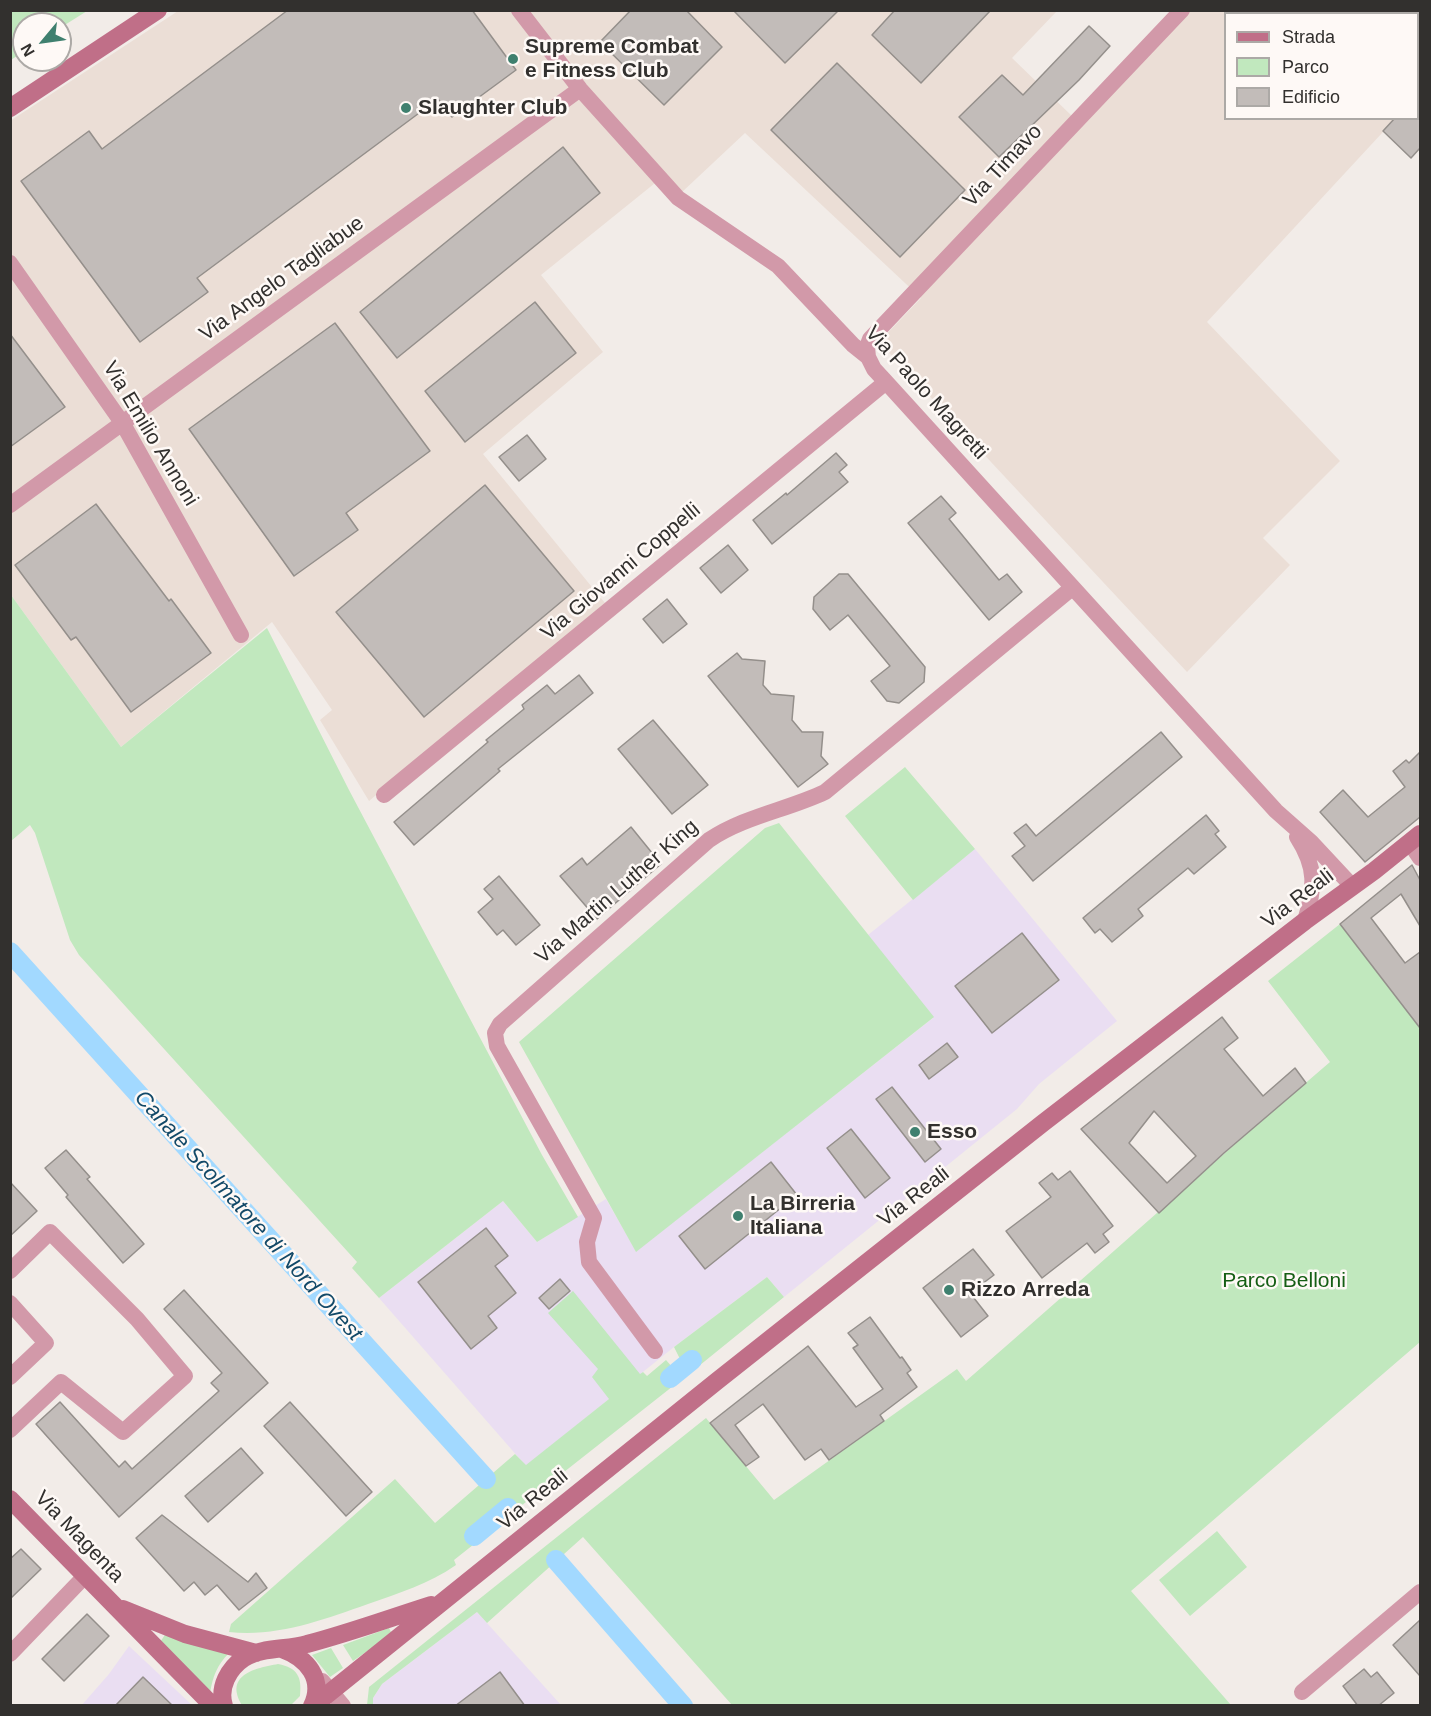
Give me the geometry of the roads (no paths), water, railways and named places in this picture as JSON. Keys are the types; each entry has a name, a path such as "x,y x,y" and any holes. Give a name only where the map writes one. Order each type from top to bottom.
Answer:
{"main road":[{"path":"10,95 138,10"},
{"path":"10,108 158,10"},
{"name":"Via Reali","path":"312,1706 340,1695 440,1602 1043,1123 1352,886 1418,849"},
{"name":"Via Magenta","path":"10,1499 176,1669 209,1702 216,1706"},
{"name":"Via Reali","path":"256,1653 307,1644 440,1602"},
{"name":"Via Magenta","path":"115,1606 185,1634 256,1653"},
{"path":"282,1649 298,1657 312,1670 317,1689 312,1706"},
{"path":"224,1706 223,1692 229,1673 245,1658 256,1653"}],"street":[{"name":"Via Paolo Magretti","path":"519,10 580,89 678,198 778,266 853,345 868,357 885,382 1072,588 1286,821 1311,842 1352,886"},
{"name":"Via Timavo","path":"868,357 867,347 870,339 1182,10"},
{"name":"Via Angelo Tagliabue","path":"10,505 580,89"},
{"name":"Via Emilio Annoni","path":"10,262 123,424 241,635"},
{"name":"Via Giovanni Coppelli","path":"384,795 885,382"},
{"name":"Via Martin Luther King","path":"655,1350 589,1262 587,1242 594,1218 497,1046 495,1033 500,1024 709,840 728,827 825,792 1072,588"},
{"name":"Via Paolo Magretti","path":"1286,821 1312,866 1311,900 1305,921"},
{"path":"10,1271 50,1232 137,1319 185,1376 123,1432 61,1382 10,1430"},
{"path":"10,1303 46,1343 10,1377"},
{"path":"10,1654 85,1576"},
{"path":"1302,1692 1420,1592"},
{"path":"312,1670 340,1695"}],"waterway":[{"name":"Canale Scolmatore di Nord Ovest","path":"10,952 486,1479"},
{"path":"670,1378 692,1360"},
{"path":"474,1536 508,1508"},
{"path":"479,1525 483,1529"},
{"name":"Canale Scolmatore di Nord Ovest","path":"556,1560 683,1706"}],"place":[{"name":"Supreme Combat e Fitness Club","path":"513,59"},
{"name":"Slaughter Club","path":"406,108"},
{"name":"Esso","path":"915,1132"},
{"name":"La Birreria Italiana","path":"738,1216"},
{"name":"Rizzo Arreda","path":"949,1290"}],"park label":[{"name":"Parco Belloni","path":"1284,1281"}]}
